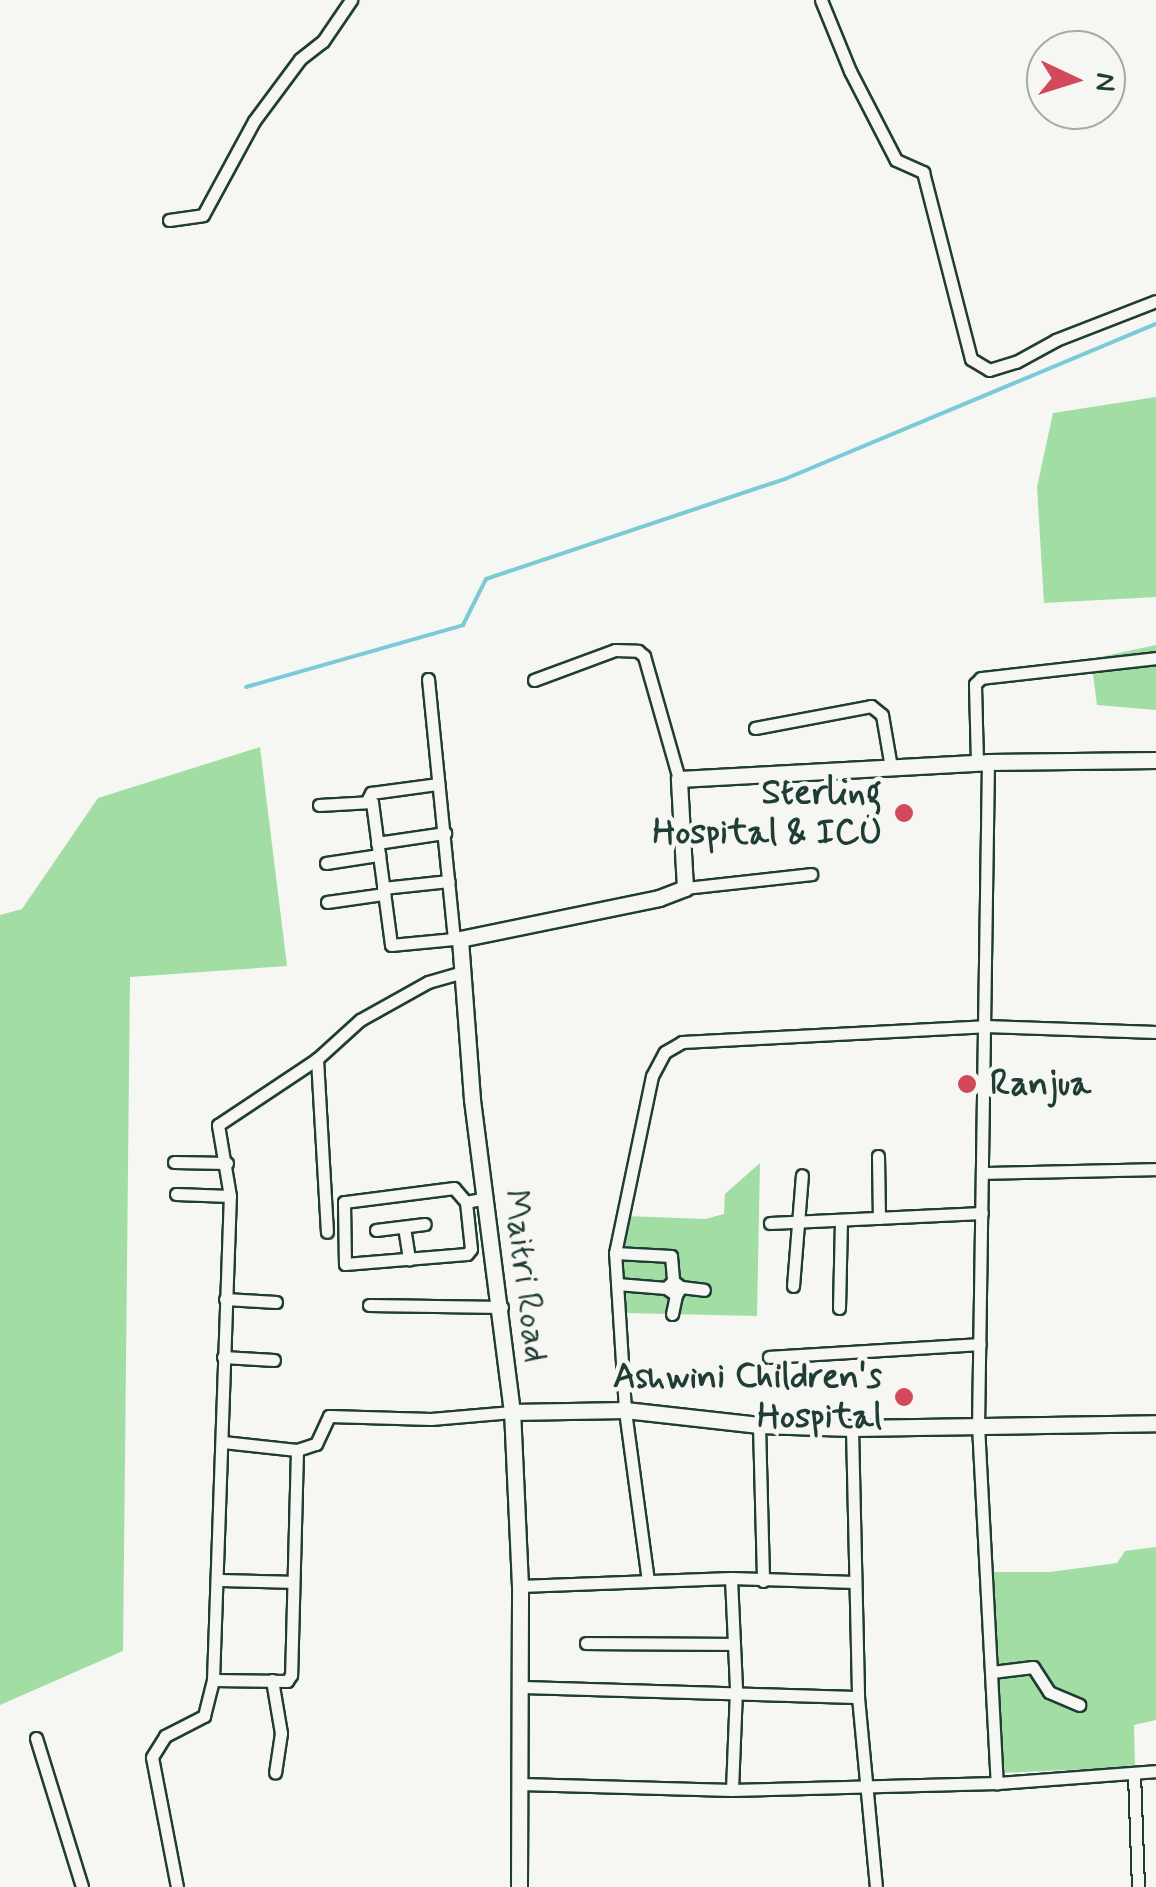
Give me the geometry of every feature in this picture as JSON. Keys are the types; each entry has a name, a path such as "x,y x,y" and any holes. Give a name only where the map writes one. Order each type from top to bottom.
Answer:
{"street":[{"path":"169,220 202,215 254,121 300,60 323,41 351,0"},
{"path":"821,0 850,71 896,160 923,172 971,360 989,370 1016,362 1156,300"},
{"path":"534,680 615,650 644,656 679,779 685,888"},
{"path":"997,1783 978,1425 985,1026 983,762 975,684 981,678 1156,658"},
{"name":"Maitri Road","path":"428,680 462,972 472,1099 502,1308 512,1412 520,1586 518,1887"},
{"path":"755,728 872,706 882,715 891,767"},
{"path":"679,779 983,762 1156,760"},
{"path":"438,784 371,793 368,799 391,945 457,939 659,898 685,888 811,874"},
{"path":"320,805 368,799"},
{"path":"326,863 445,833"},
{"path":"327,902 449,881"},
{"path":"177,1887 152,1756 166,1736 204,1716 213,1680 223,1442 218,1429 230,1196 218,1126 317,1059 360,1020 428,982 462,972"},
{"path":"648,1581 625,1410 615,1253 652,1076 665,1052 682,1042 985,1026 1156,1032"},
{"path":"317,1059 327,1232"},
{"path":"878,1156 879,1218"},
{"path":"174,1162 227,1163"},
{"path":"982,1174 1156,1170"},
{"path":"792,1286 802,1175"},
{"path":"454,1188 466,1202 471,1250 468,1254 345,1264 344,1202 454,1188"},
{"path":"176,1194 230,1196"},
{"path":"466,1202 486,1198"},
{"path":"770,1223 982,1213"},
{"path":"839,1308 841,1220"},
{"path":"376,1230 425,1224"},
{"path":"404,1227 409,1260"},
{"path":"615,1253 671,1256 672,1314"},
{"path":"617,1284 704,1290"},
{"path":"225,1299 276,1302"},
{"path":"369,1306 502,1308"},
{"path":"768,1357 980,1344"},
{"path":"223,1358 274,1360"},
{"path":"223,1442 296,1450 316,1444 324,1419 431,1419 512,1412 625,1410 759,1425 852,1428 1156,1424"},
{"path":"759,1425 763,1581"},
{"path":"852,1428 858,1697 876,1887"},
{"path":"213,1680 286,1681 291,1676 296,1450"},
{"path":"732,1578 736,1690 732,1790"},
{"path":"520,1586 732,1578 854,1582"},
{"path":"218,1580 292,1582"},
{"path":"586,1643 734,1644"},
{"path":"992,1672 1033,1667 1049,1692 1079,1705"},
{"path":"272,1680 281,1733 275,1773"},
{"path":"520,1687 736,1690 858,1697"},
{"path":"36,1738 82,1887"},
{"path":"520,1784 732,1790 867,1788 1156,1771"},
{"path":"1134,1773 1138,1887"}],"green space":[{"path":"1156,397 1156,597 1044,603 1037,487 1053,413"},
{"path":"1156,645 1156,710 1097,705 1091,659"},
{"path":"260,747 287,966 130,977 123,1651 0,1705 0,915 22,909 98,798"},
{"path":"760,1163 757,1316 624,1313 620,1254 626,1216 705,1219 724,1214 725,1194"},
{"path":"1156,1547 1156,1720 1134,1725 1135,1767 1000,1773 990,1572 1050,1572 1117,1563 1125,1551"}],"waterway":[{"path":"246,687 463,625 486,579 785,479 1156,324"}],"place":[{"name":"Sterling Hospital & ICU","path":"904,813"},
{"name":"Ranjua","path":"967,1084"},
{"name":"Ashwini Children's Hospital","path":"904,1397"}]}
